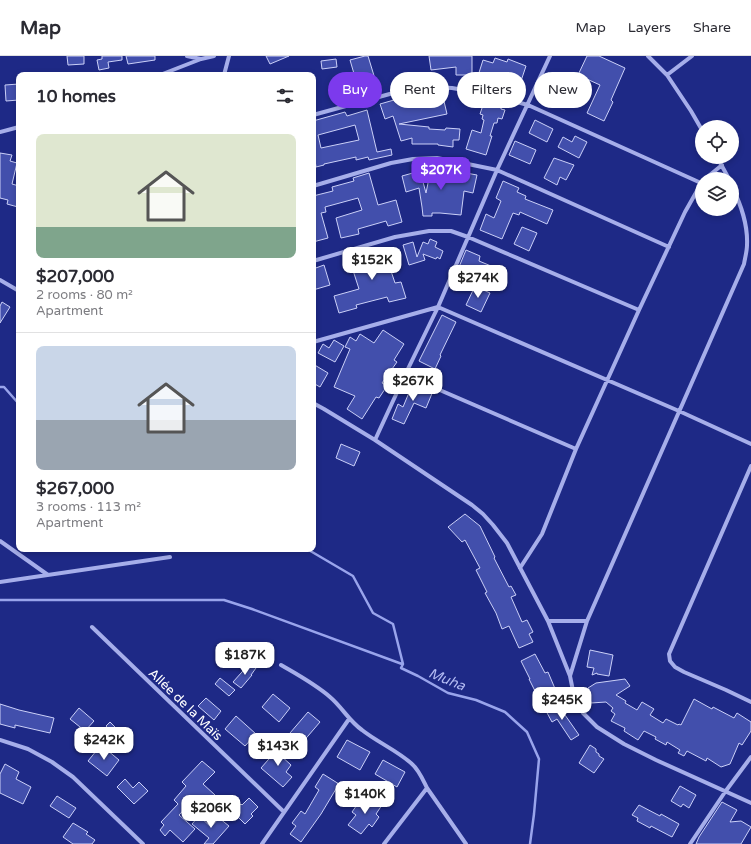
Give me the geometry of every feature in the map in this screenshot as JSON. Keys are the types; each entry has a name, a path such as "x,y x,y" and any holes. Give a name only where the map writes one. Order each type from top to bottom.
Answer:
{"street":[{"path":"187,56 201,59"},
{"path":"168,72 201,59 214,56"},
{"path":"225,72 229,56"},
{"path":"375,440 438,307 497,170 550,56"},
{"path":"648,56 666,75 696,120"},
{"path":"666,75 692,56"},
{"path":"316,115 408,89 430,87 452,88 487,94 528,105 695,179"},
{"path":"0,132 16,128"},
{"path":"316,185 391,163 413,159 437,158 497,170 669,247"},
{"path":"714,172 722,165 726,172"},
{"path":"520,568 542,534 576,449 639,310 685,212 695,194"},
{"path":"570,676 587,621 744,264 747,246 746,224 739,203"},
{"path":"316,260 395,237 429,231 451,231 639,310"},
{"path":"0,280 16,289"},
{"path":"316,341 438,307 679,411 751,444"},
{"path":"405,375 576,449"},
{"path":"316,405 375,440 472,505 493,525 507,543 548,622 570,676 574,696 583,713 597,727 624,744 656,760 751,803"},
{"path":"751,466 668,654 670,662 675,667 751,702"},
{"path":"0,541 48,576"},
{"path":"0,582 170,557"},
{"path":"548,622 587,621"},
{"name":"Allée de la Maïs","path":"92,627 284,812"},
{"path":"281,665 316,686 330,697 349,719 361,730 413,765 466,844"},
{"path":"262,844 349,719"},
{"path":"0,740 28,749 52,762 72,777 142,844"},
{"path":"690,844 751,757"},
{"path":"384,844 427,788"}],"building":[{"path":"67,56 84,56 84,64 68,65"},
{"path":"102,56 122,56 122,60 108,62 109,68 99,70 97,60 102,59"},
{"path":"126,56 155,56 155,60 128,64"},
{"path":"266,56 289,56 270,64"},
{"path":"368,56 373,72 354,72 350,60"},
{"path":"429,56 472,56 472,72 457,72 456,75 456,67 431,70"},
{"path":"587,56 599,56 625,68 611,100 613,102 604,121 587,113 589,108 592,108 592,102 600,85 592,81 592,72 579,72"},
{"path":"495,58 507,62 508,59 526,66 524,72 479,72 483,60 493,63"},
{"path":"336,59 337,67 322,69 321,61"},
{"path":"16,84 16,100 6,101 5,85"},
{"path":"390,101 390,108 446,108 447,114 399,124 429,127 429,129 460,129 459,140 453,140 453,147 438,144 412,144 412,138 401,141 393,116 385,119 381,108 382,103"},
{"path":"482,108 501,108 505,110 502,119 498,118 497,123 494,123 490,136 492,136 486,155 466,149 472,130 481,133 484,120 482,119 483,115 480,114"},
{"path":"367,110 377,152 391,149 392,155 369,160 368,157 356,160 356,157 316,167 316,120 345,112 347,116","holes":["355,125 359,140 321,148 318,135"]},
{"path":"535,120 553,129 547,142 529,133"},
{"path":"575,136 587,142 579,158 558,147 563,137 572,142"},
{"path":"515,141 536,150 530,164 509,155"},
{"path":"0,153 12,155 10,161 16,163 12,184 16,185 16,206 7,204 8,200 0,198"},
{"path":"554,158 574,165 566,180 560,177 557,185 544,178"},
{"path":"431,168 455,173 455,171 477,175 473,193 464,191 461,215 432,213 432,216 423,216 419,188 406,192 402,176 420,171 426,193"},
{"path":"369,173 378,205 396,200 402,222 388,226 386,221 358,229 359,234 341,238 336,218 362,210 358,198 325,207 326,212 321,213 328,238 316,241 316,195 333,191 332,187 354,181 353,178"},
{"path":"503,181 519,188 517,192 526,196 525,199 553,210 547,224 520,212 519,215 513,213 502,239 480,230 486,214 494,218 501,201 496,198"},
{"path":"522,227 537,233 529,251 514,244"},
{"path":"430,239 437,242 435,247 443,251 440,259 423,254 425,260 409,265 403,245 413,242 417,257 423,242 428,244"},
{"path":"390,248 392,249 398,269 391,271 395,283 401,282 406,298 389,302 387,297 356,305 357,308 339,313 334,296 359,289 350,261 373,254 373,252"},
{"path":"466,250 480,256 479,261 503,271 498,282 459,267"},
{"path":"324,265 330,285 316,289 316,268"},
{"path":"475,286 490,293 481,312 466,305"},
{"path":"2,302 10,307 0,323 0,306"},
{"path":"442,315 456,322 435,369 419,361"},
{"path":"383,330 404,344 394,360 397,362 382,383 387,386 379,398 376,397 362,419 347,409 355,396 334,387 350,349 345,347 350,337 356,341 360,334 374,343"},
{"path":"334,340 344,346 335,362 318,353 323,344 329,348"},
{"path":"316,366 328,373 320,387 316,385"},
{"path":"413,383 433,391 426,408 414,403 404,424 392,419 398,404 403,407"},
{"path":"341,444 360,452 354,466 336,458"},
{"path":"465,514 480,526 509,587 511,586 516,595 511,597 522,622 527,620 533,632 529,634 533,642 519,648 509,626 502,629 476,570 480,568 465,540 462,542 448,527"},
{"path":"590,650 613,655 609,676 597,673 592,675 594,668 587,667"},
{"path":"535,654 545,673 548,672 556,691 539,699 521,661"},
{"path":"250,663 256,668 241,688 233,682"},
{"path":"220,678 235,690 229,696 215,684"},
{"path":"625,679 630,686 616,695 626,701 625,703 637,710 642,702 654,709 650,715 663,723 666,719 681,725 694,699 712,709 713,707 734,718 737,713 751,722 751,731 742,745 739,743 730,764 721,767 707,758 706,761 687,751 684,756 678,753 680,750 667,742 666,745 655,739 656,737 644,731 638,740 624,731 625,728 611,721 615,714 611,711 613,708 606,702 591,703 588,688 596,683"},
{"path":"273,694 290,708 279,722 262,707"},
{"path":"206,698 221,711 214,720 198,706"},
{"path":"0,704 54,718 50,733 15,725 15,728 0,724"},
{"path":"560,704 565,715 579,735 571,740 557,719 552,722 546,711"},
{"path":"79,708 94,721 85,731 70,719"},
{"path":"308,712 320,722 302,743 290,733"},
{"path":"236,716 256,734 245,746 225,729"},
{"path":"110,722 126,738 121,742 106,726"},
{"path":"347,740 370,752 360,770 337,757"},
{"path":"274,742 283,750 279,754 291,765 286,772 292,777 283,787 261,768 275,752 270,747"},
{"path":"101,745 119,760 107,776 88,761"},
{"path":"590,745 596,749 599,756 604,759 594,773 579,763"},
{"path":"383,760 405,772 397,787 375,774"},
{"path":"202,761 215,772 203,784 215,795 206,805 197,796 179,815 195,829 183,842 170,830 165,836 160,830 164,825 161,822 178,804 174,800 186,786 182,782"},
{"path":"5,764 19,772 16,779 31,787 23,804 0,793 0,774"},
{"path":"323,774 339,784 321,814 301,842 290,834 296,826 292,823 301,811 305,814 319,790 315,787"},
{"path":"125,779 133,788 139,782 148,791 134,804 117,787"},
{"path":"680,786 696,795 689,808 683,804 681,807 671,801"},
{"path":"57,796 76,808 69,818 50,806"},
{"path":"370,796 382,805 376,814 379,817 372,827 369,824 361,834 348,825 356,815 352,812 359,802 363,805"},
{"path":"249,798 258,807 251,814 253,816 245,824 233,812"},
{"path":"722,802 737,810 730,822 741,821 751,827 741,844 696,844 699,837"},
{"path":"639,805 660,816 661,814 679,824 672,837 651,826 650,828 637,821 638,818 632,815"},
{"path":"199,816 211,827 219,818 229,826 213,844 204,844 209,838 192,824"},
{"path":"73,823 88,832 86,834 95,840 92,844 73,844 63,837"}],"waterway":[{"name":"Muha","path":"0,387 4,387 16,401"},
{"name":"Muha","path":"312,552 353,576 373,613 393,624 403,664 401,668 448,693 476,700 505,712 527,732 539,759 530,844"},
{"path":"0,600 224,600 402,664"}]}
